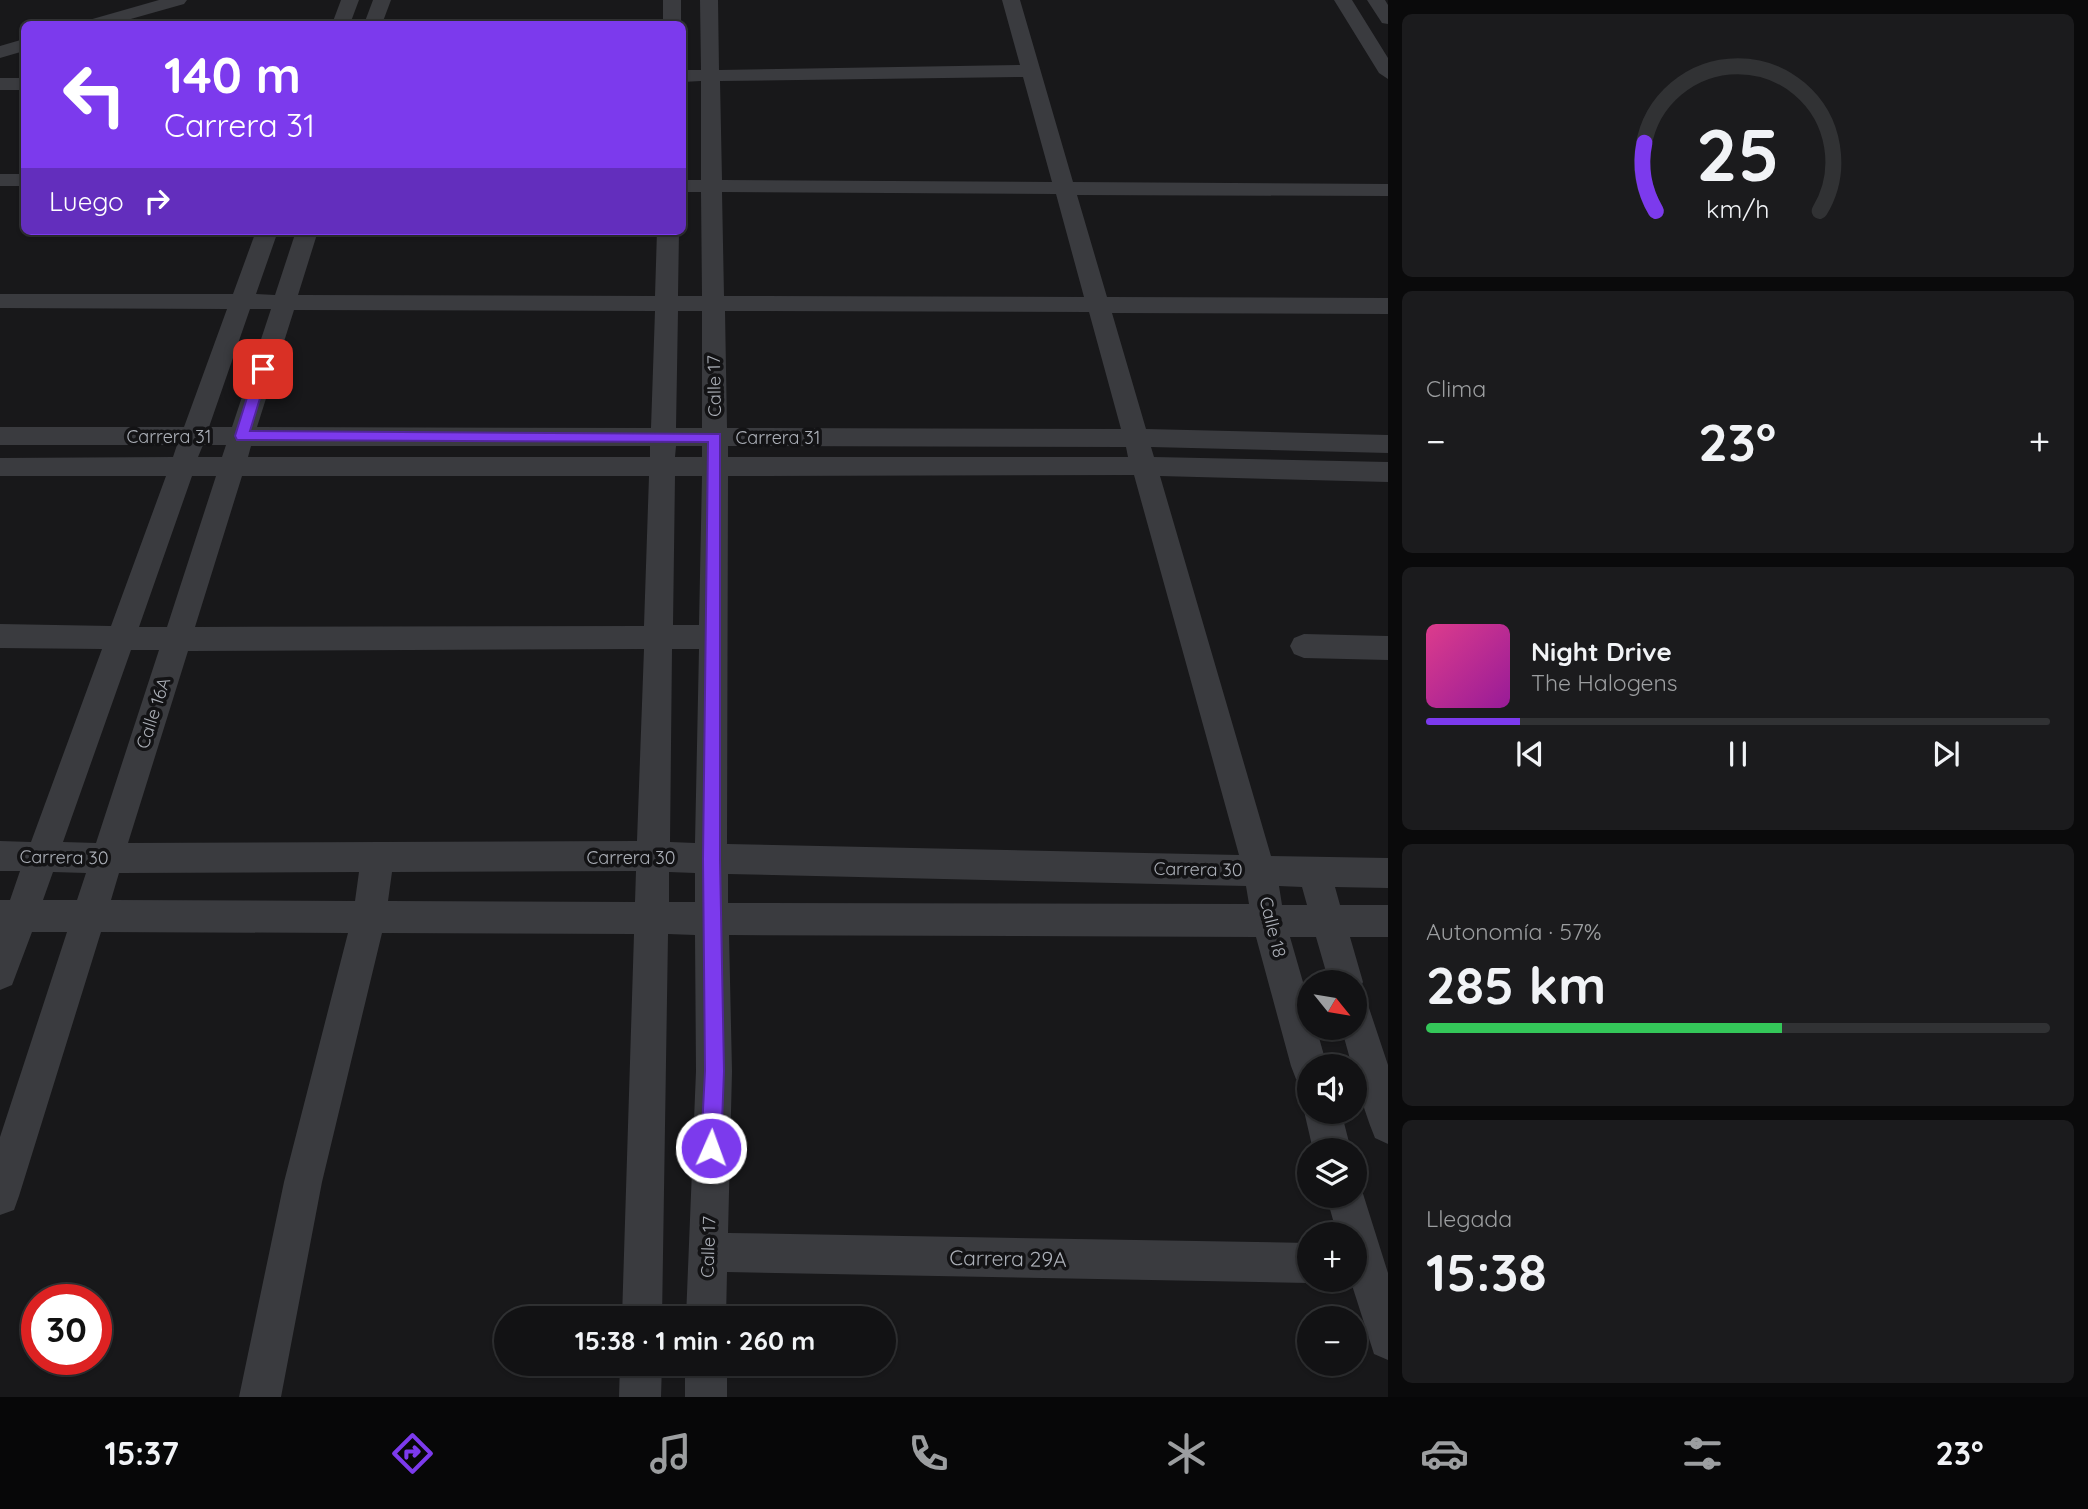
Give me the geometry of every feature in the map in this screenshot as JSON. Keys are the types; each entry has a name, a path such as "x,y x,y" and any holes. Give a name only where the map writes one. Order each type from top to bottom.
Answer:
{"street":[{"path":"105,21 178,0"},
{"path":"342,21 350,0"},
{"path":"374,21 382,0"},
{"path":"672,0 672,21"},
{"name":"Calle 17","path":"706,1306 714,1071 711,859 715,437 713,304 701,175 696,75 709,0"},
{"name":"Calle 18","path":"1011,0 1259,870 1269,921 1306,1054"},
{"path":"1343,0 1388,74"},
{"path":"1376,0 1388,19"},
{"path":"696,75 1031,71"},
{"path":"0,84 21,84"},
{"path":"0,166 21,166"},
{"path":"1062,179 1388,171"},
{"path":"701,175 1062,179 1388,190"},
{"path":"0,180 21,180"},
{"path":"0,973 10,916 43,856 266,235"},
{"name":"Calle 16A","path":"0,1196 306,235"},
{"path":"642,1306 668,235"},
{"path":"0,301 1388,306"},
{"name":"Carrera 31","path":"0,436 241,436 663,452 713,467 1143,466 1388,472"},
{"name":"Carrera 31","path":"0,467 232,467 663,452 715,437 1138,438 1388,444"},
{"path":"0,636 177,639 714,637"},
{"path":"1304,646 1388,648"},
{"name":"Carrera 30","path":"0,856 655,856 1388,873"},
{"path":"260,1397 303,1182 369,918 377,858"},
{"path":"1314,871 1342,970"},
{"path":"10,916 1388,921"},
{"path":"1363,1040 1388,1125"},
{"name":"Carrera 29A","path":"707,1252 1297,1263"},
{"path":"1367,1285 1388,1340"},
{"path":"640,1397 641,1376"},
{"path":"706,1376 706,1397"}],"route":[{"path":"263,369 241,436 715,437 711,859 714,1071 711,1148"}]}
